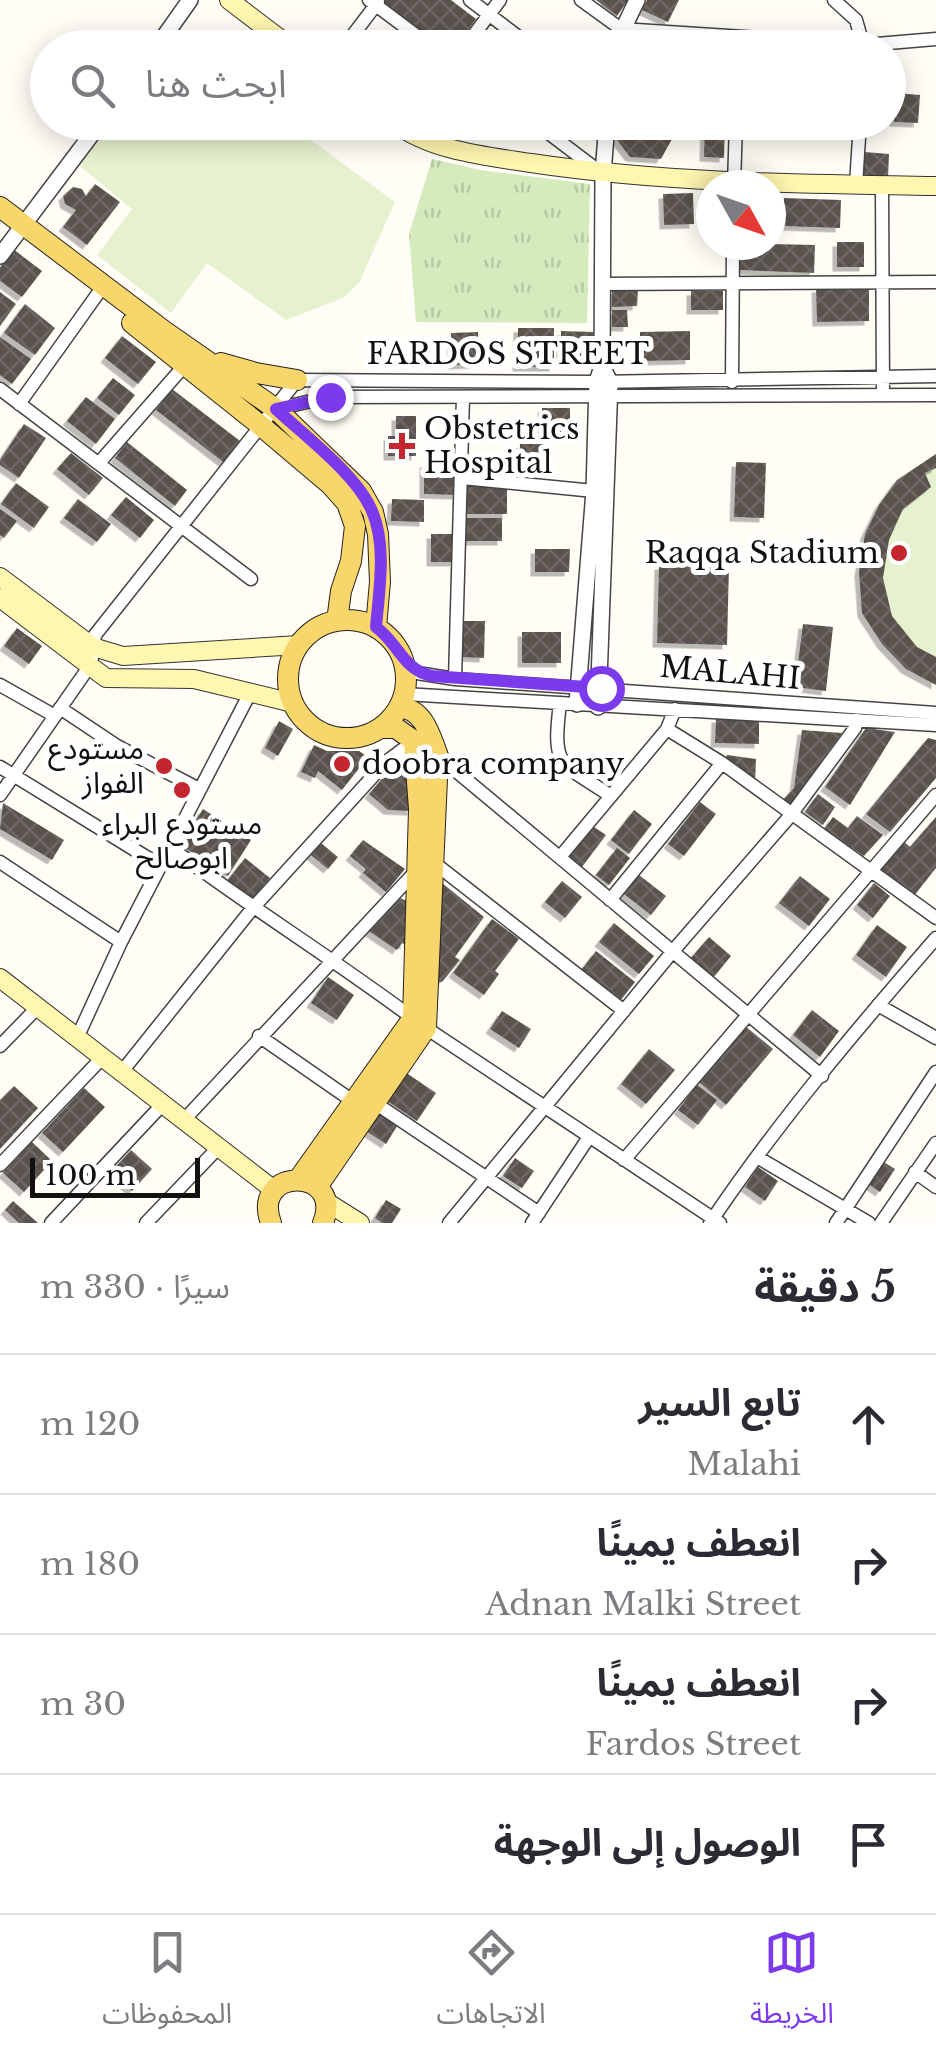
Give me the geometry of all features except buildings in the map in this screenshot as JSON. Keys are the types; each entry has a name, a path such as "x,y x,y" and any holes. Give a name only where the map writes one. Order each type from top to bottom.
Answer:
{"main road":[{"path":"229,0 268,30"},
{"path":"435,140 466,153 603,174 696,181"},
{"path":"786,184 936,186"},
{"path":"0,207 21,230 194,362 347,503 354,526 352,561 341,591 337,621"},
{"path":"0,221 21,230"},
{"path":"194,362 297,380"},
{"path":"194,362 276,409 361,491 373,512 378,534 380,582 376,627"},
{"path":"0,577 92,655 106,678 194,679 294,703"},
{"path":"0,598 92,655 299,645"},
{"path":"381,728 401,701 404,662 398,648 376,627 350,620 337,621 309,634 299,645 288,673 294,703 302,717 330,735 346,738 396,728 414,741 427,809"},
{"path":"319,1206 364,1102 419,1023 427,809 438,756 426,722 401,701"},
{"path":"0,978 274,1190"},
{"path":"272,1223 268,1207 274,1190 283,1184 319,1206 360,1223"}],"street":[{"path":"169,30 190,0"},
{"path":"470,0 510,30"},
{"path":"477,30 500,0"},
{"path":"581,0 621,29 630,30"},
{"path":"621,29 637,0"},
{"path":"834,0 856,20 859,30"},
{"path":"356,30 375,2 410,30"},
{"path":"906,41 936,38"},
{"path":"0,256 88,140"},
{"path":"558,140 603,174"},
{"path":"598,707 606,140"},
{"path":"734,170 735,140"},
{"path":"856,184 859,140"},
{"path":"882,185 884,395"},
{"path":"732,397 733,260"},
{"path":"602,284 936,282"},
{"path":"20,404 100,289"},
{"path":"99,463 194,362"},
{"name":"FARDOS STREET","path":"276,409 330,397 463,397 732,378 936,376"},
{"path":"0,795 92,655 95,635 297,380"},
{"name":"FARDOS STREET","path":"297,380 603,385 732,397 936,395"},
{"path":"603,385 580,686 569,704 555,748 561,760 611,796"},
{"path":"0,390 252,579"},
{"path":"455,679 463,397"},
{"path":"462,478 594,491"},
{"name":"MALAHI","path":"404,662 418,673 455,679 936,713"},
{"path":"0,685 199,789"},
{"path":"77,1038 121,942 250,693"},
{"name":"MALAHI","path":"401,701 569,704 936,725"},
{"path":"560,857 667,730 676,709"},
{"path":"449,1223 790,816 858,720"},
{"path":"667,730 722,763 790,816 936,918"},
{"path":"120,1074 252,909 386,762 414,741"},
{"path":"438,756 822,1076"},
{"path":"610,900 722,763"},
{"path":"0,767 160,866"},
{"path":"624,1160 936,796"},
{"path":"171,848 252,909 714,1221 757,1157 936,938"},
{"path":"0,862 121,942"},
{"path":"183,1121 259,1036 425,866 624,1012"},
{"path":"878,1005 936,1038"},
{"path":"0,1046 38,1007"},
{"path":"259,1036 486,1178 536,1218 589,1137"},
{"path":"0,1165 102,1058"},
{"path":"836,1223 936,1072"},
{"path":"51,1223 162,1104"},
{"path":"881,1223 936,1143"},
{"path":"146,1223 218,1148"},
{"path":"757,1157 868,1223"},
{"path":"916,1172 936,1187"}],"green space":[{"path":"98,140 311,140 395,202 359,283 343,298 286,320 207,263 171,313 97,255 132,209 80,166"},
{"path":"432,159 480,170 590,184 587,323 416,322 409,234"},
{"name":"Raqqa Stadium","path":"936,454 936,685 906,669 882,644 862,613 859,572 879,505 897,480"}],"place":[{"name":"Obstetrics Hospital","path":"402,446"},
{"name":"Raqqa Stadium","path":"899,553"},
{"name":"doobra company","path":"342,764"},
{"name":"مستودع الفواز","path":"164,766"},
{"name":"مستودع البراء ابوصالح","path":"182,790"}],"route":[{"path":"330,397 276,409 361,491 373,512 380,582 376,627 398,648 404,662 418,673 432,676 601,688"}]}
